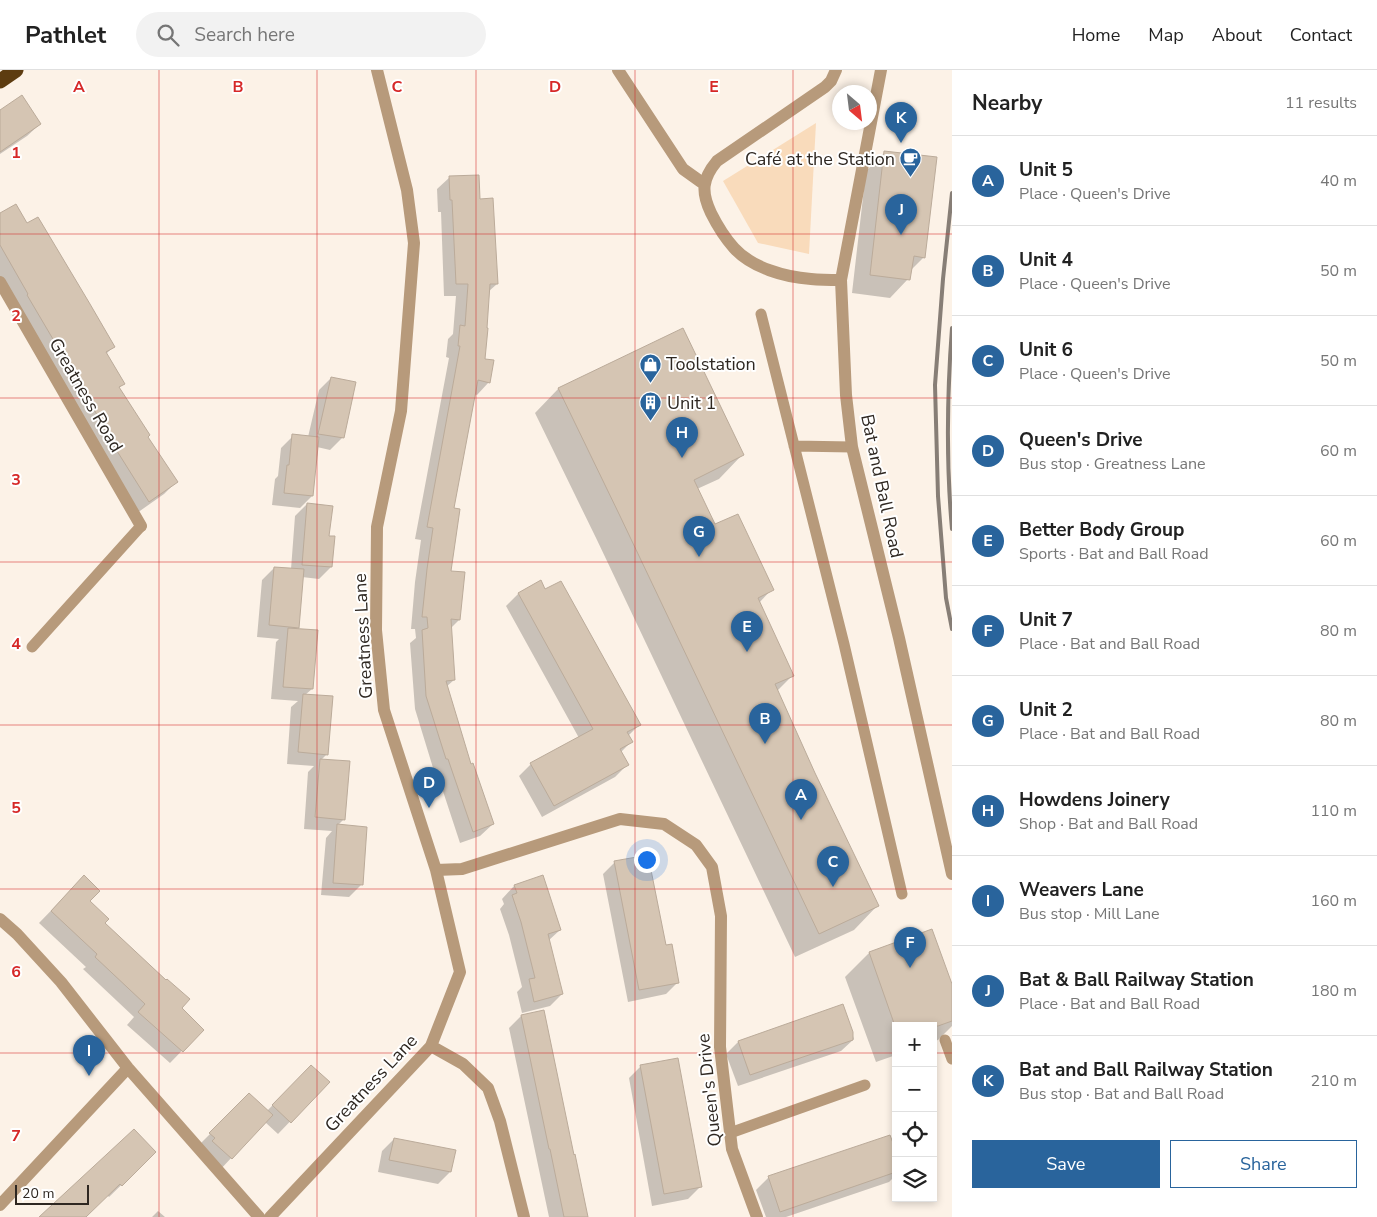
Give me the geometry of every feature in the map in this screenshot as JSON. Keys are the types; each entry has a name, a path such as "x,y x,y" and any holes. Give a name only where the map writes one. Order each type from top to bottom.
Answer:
{"highway":[{"path":"0,81 16,70"}],"street":[{"name":"Greatness Lane","path":"270,1217 431,1046 460,972 436,870 384,710 376,630 377,527 401,411 414,243 407,190 377,70"},
{"path":"618,70 682,169 704,184"},
{"path":"836,70 831,81 818,91 717,161 709,170 704,184 704,192 706,201 717,223 733,247 744,256 762,266 784,274 812,279 841,280"},
{"name":"Bat and Ball Road","path":"881,70 841,280 846,395 852,446 899,638 952,874"},
{"name":"Greatness Road","path":"0,282 141,526"},
{"name":"Queen's Drive","path":"436,870 462,869 620,819 664,824 696,845 712,867 721,916 720,1047 732,1149 757,1217"},
{"path":"0,918 61,982 128,1068 260,1217"},
{"path":"431,1046 463,1064 488,1088 500,1121 524,1217"},
{"path":"0,1205 128,1068"}],"lane":[{"path":"761,314 844,644 902,894"},
{"path":"794,446 852,446"},
{"path":"32,648 141,526"},
{"path":"945,1040 952,1059"},
{"path":"730,1133 865,1085"}],"shaded area":[{"path":"816,123 809,254 758,243 723,181"}],"building":[{"path":"22,95 41,124 0,152 0,110"},
{"path":"884,151 937,157 925,258 914,256 910,280 870,275"},
{"path":"479,175 480,199 493,198 498,284 490,284 485,359 494,360 490,383 478,380 454,508 460,509 451,571 465,572 460,620 451,619 455,680 446,681 471,764 473,763 494,824 473,832 448,759 446,759 426,696 422,630 428,628 427,617 422,617 433,528 427,527 460,346 458,346 460,325 465,326 468,284 456,284 449,176"},
{"path":"16,204 27,223 38,217 90,304 115,347 106,352 125,384 119,387 150,435 148,437 178,482 149,502 117,451 0,245 0,213"},
{"path":"683,328 744,455 694,480 715,524 738,514 774,590 758,598 794,676 775,684 815,773 879,906 819,934 558,388"},
{"path":"331,377 356,382 344,438 318,434"},
{"path":"292,434 319,437 313,496 284,493"},
{"path":"307,503 333,506 329,536 335,536 332,567 302,565"},
{"path":"274,567 304,569 299,628 269,625"},
{"path":"541,580 545,589 561,581 641,725 627,732 633,742 620,749 629,765 554,806 530,763 593,729 518,593"},
{"path":"288,628 318,630 313,689 283,687"},
{"path":"303,694 333,696 328,755 298,752"},
{"path":"320,759 350,761 345,820 315,817"},
{"path":"337,824 367,827 363,885 333,883"},
{"path":"648,855 666,945 672,944 679,983 639,990 614,861"},
{"path":"84,875 100,891 90,901 109,919 105,923 166,980 190,999 182,1008 204,1030 183,1052 138,1012 145,1004 95,957 97,954 51,911"},
{"path":"543,875 561,930 548,934 563,994 534,1002 529,979 535,978 512,895 517,893 514,885"},
{"path":"932,929 952,984 952,1021 938,1026 937,1022 894,1022 869,952"},
{"path":"843,1004 853,1032 853,1040 750,1075 738,1041"},
{"path":"544,1010 588,1217 564,1217 549,1149 521,1015"},
{"path":"678,1058 702,1187 664,1194 640,1065"},
{"path":"311,1065 330,1082 291,1123 272,1105"},
{"path":"249,1093 273,1115 232,1159 212,1141 215,1138 209,1133"},
{"path":"134,1129 156,1152 122,1186 120,1184 86,1217 39,1217"},
{"path":"890,1135 892,1140 892,1173 780,1212 768,1176"},
{"path":"394,1138 456,1150 451,1172 389,1160"}],"railway":[{"path":"952,193 935,385 938,496 946,598 952,629"},
{"path":"952,328 948,428 952,529"}],"place":[{"name":"Bat and Ball Railway Station","path":"901,143"},
{"name":"Café at the Station","path":"911,178"},
{"name":"Bat & Ball Railway Station","path":"901,235"},
{"name":"Toolstation","path":"650,383"},
{"name":"Unit 1","path":"651,422"},
{"name":"Howdens Joinery","path":"682,458"},
{"name":"Unit 2","path":"699,557"},
{"name":"Better Body Group","path":"747,652"},
{"name":"Unit 4","path":"765,744"},
{"name":"Queen's Drive","path":"429,808"},
{"name":"Unit 5","path":"801,820"},
{"name":"Unit 6","path":"833,887"},
{"name":"Unit 7","path":"910,968"},
{"name":"Weavers Lane","path":"89,1076"}]}
